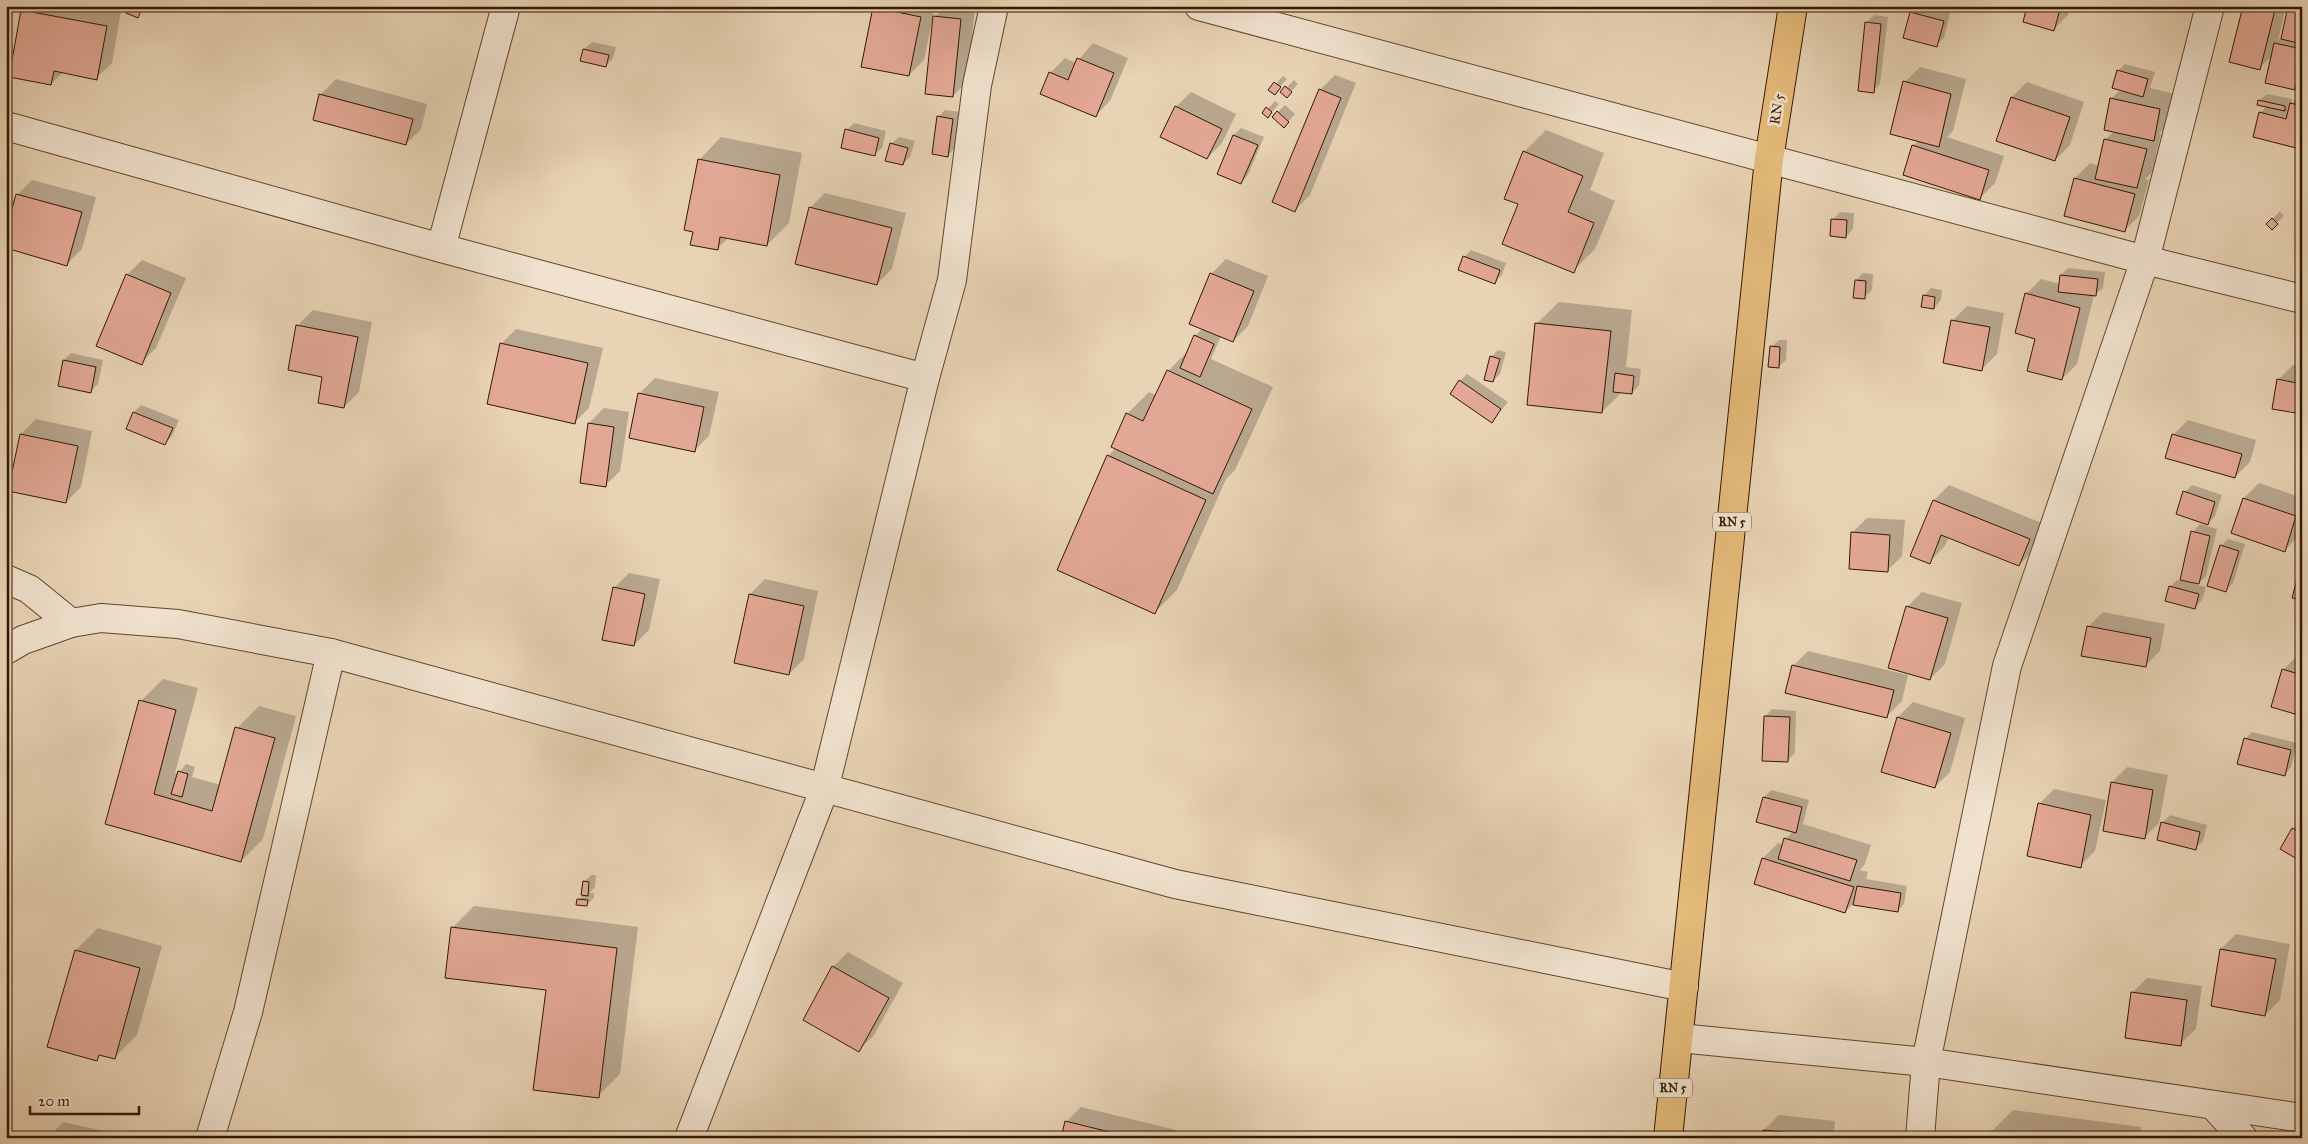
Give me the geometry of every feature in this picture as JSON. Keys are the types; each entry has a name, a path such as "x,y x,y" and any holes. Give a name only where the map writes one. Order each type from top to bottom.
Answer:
{"main road":[{"name":"RN 5","path":"1668,1138 1769,159 1793,6"}],"street":[{"path":"440,248 506,6"},
{"path":"689,1138 824,790 925,378 952,280 976,85 994,6"},
{"path":"1199,6 2145,260 2302,299"},
{"path":"1920,1138 1926,1062 2007,666 2145,260 2210,6"},
{"path":"6,126 440,248 925,378"},
{"path":"6,579 29,589 71,623"},
{"path":"6,650 22,640 71,623 101,618 178,624 331,654 824,790 1175,884 1684,987"},
{"path":"210,1138 248,1012 331,654"},
{"path":"1679,1038 1926,1062 2302,1118"},
{"path":"2214,1105 2243,1138"},
{"path":"2295,1138 2302,1128"}],"building":[{"path":"129,6 143,6 138,18 126,13"},
{"path":"2027,6 2061,6 2054,31 2023,22"},
{"path":"2243,6 2276,6 2260,70 2229,62"},
{"path":"2288,6 2302,6 2302,44 2281,39"},
{"path":"873,7 921,17 909,76 861,67"},
{"path":"21,10 107,26 97,80 54,71 51,85 9,77"},
{"path":"1910,12 1944,21 1937,47 1903,38"},
{"path":"933,16 961,19 953,97 925,94"},
{"path":"1865,22 1881,24 1874,93 1858,91"},
{"path":"2274,43 2302,49 2302,61 2295,90 2265,83"},
{"path":"583,49 609,55 606,67 580,61"},
{"path":"1077,58 1114,73 1096,117 1040,94 1049,72 1068,80"},
{"path":"2117,70 2148,79 2143,97 2112,88"},
{"path":"1903,81 1951,94 1939,147 1890,134"},
{"path":"1274,82 1281,87 1275,95 1268,90"},
{"path":"1285,86 1292,92 1287,98 1280,92"},
{"path":"1319,89 1341,98 1295,212 1272,202"},
{"path":"319,94 413,119 406,145 313,120"},
{"path":"2011,97 2070,117 2055,161 1996,141"},
{"path":"2110,98 2160,109 2154,141 2104,130"},
{"path":"2258,100 2285,106 2285,111 2257,105"},
{"path":"2290,103 2302,106 2300,149 2253,137 2259,112 2286,119"},
{"path":"1175,106 1222,129 1207,159 1160,137"},
{"path":"1266,107 1272,112 1268,118 1262,113"},
{"path":"1277,111 1289,122 1284,128 1272,117"},
{"path":"937,116 953,119 948,157 932,154"},
{"path":"845,129 879,138 875,156 841,148"},
{"path":"1233,135 1258,145 1241,184 1217,174"},
{"path":"2104,139 2147,149 2137,188 2095,179"},
{"path":"890,143 908,148 903,165 885,161"},
{"path":"1912,145 1989,170 1980,200 1903,175"},
{"path":"1523,151 1583,176 1568,212 1594,223 1574,273 1502,244 1518,204 1504,199"},
{"path":"698,159 780,175 767,246 720,237 718,250 690,245 693,232 684,230"},
{"path":"2074,178 2135,194 2125,232 2064,216"},
{"path":"16,194 82,212 67,266 6,248 6,231"},
{"path":"809,207 892,228 877,285 795,264"},
{"path":"2272,218 2278,224 2272,230 2266,224"},
{"path":"1831,219 1847,220 1846,238 1830,236"},
{"path":"1463,256 1500,270 1495,284 1458,270"},
{"path":"1210,273 1254,291 1233,342 1189,324"},
{"path":"126,274 171,293 142,365 96,346"},
{"path":"2060,275 2098,279 2096,296 2058,292"},
{"path":"1855,280 1866,281 1865,299 1853,298"},
{"path":"2025,293 2080,308 2062,380 2027,371 2035,339 2015,333"},
{"path":"1923,295 1935,297 1934,309 1921,307"},
{"path":"1951,320 1990,327 1982,371 1943,363"},
{"path":"1535,323 1611,331 1602,413 1527,405"},
{"path":"296,325 358,337 344,408 318,403 322,377 288,370"},
{"path":"1194,335 1214,344 1200,377 1180,368"},
{"path":"500,343 588,363 575,424 487,404"},
{"path":"1770,346 1780,347 1779,368 1768,367"},
{"path":"1490,356 1500,359 1493,382 1484,380"},
{"path":"63,360 96,367 91,393 58,386"},
{"path":"1167,370 1252,409 1213,494 1111,447 1126,413 1143,421"},
{"path":"1615,373 1634,376 1632,394 1613,392"},
{"path":"2277,379 2302,384 2302,414 2272,409"},
{"path":"1459,380 1501,409 1492,423 1450,394"},
{"path":"638,393 704,407 695,452 629,438"},
{"path":"133,412 173,428 165,445 126,429"},
{"path":"588,423 614,427 606,487 580,483"},
{"path":"2302,424 2302,457 2297,456"},
{"path":"20,434 78,446 66,503 8,491"},
{"path":"2172,434 2242,454 2235,478 2165,458"},
{"path":"1107,455 1206,500 1155,614 1057,570"},
{"path":"2183,491 2215,502 2208,525 2176,514"},
{"path":"2243,498 2296,516 2285,552 2231,533"},
{"path":"1933,500 2030,539 2019,566 1941,535 1930,564 1910,556"},
{"path":"2191,531 2210,536 2199,584 2180,580"},
{"path":"1851,532 1890,535 1888,572 1849,569"},
{"path":"2220,545 2239,551 2226,592 2207,586"},
{"path":"2302,560 2302,600 2292,598"},
{"path":"2169,586 2199,594 2195,609 2165,601"},
{"path":"613,587 645,594 634,646 602,640"},
{"path":"749,594 804,606 789,675 734,663"},
{"path":"1906,606 1948,618 1930,680 1888,668"},
{"path":"2087,626 2151,638 2146,667 2081,656"},
{"path":"1792,665 1894,690 1887,718 1785,693"},
{"path":"2282,669 2302,675 2302,716 2271,707"},
{"path":"139,700 176,710 154,794 212,811 235,727 275,738 241,862 105,824"},
{"path":"1764,716 1790,717 1788,762 1762,761"},
{"path":"1897,717 1951,733 1935,788 1881,772"},
{"path":"2244,738 2291,750 2285,776 2237,764"},
{"path":"178,771 188,774 182,797 171,794"},
{"path":"2111,782 2153,790 2145,839 2103,831"},
{"path":"1763,797 1802,807 1796,833 1756,822"},
{"path":"2038,803 2091,815 2081,868 2027,856"},
{"path":"2161,822 2200,832 2196,850 2157,840"},
{"path":"2292,828 2302,834 2302,862 2280,849"},
{"path":"1784,838 1857,860 1850,881 1778,859"},
{"path":"1762,858 1854,887 1845,913 1754,884"},
{"path":"583,881 589,882 588,896 581,895"},
{"path":"1857,886 1901,893 1898,912 1853,905"},
{"path":"577,899 588,900 587,906 576,905"},
{"path":"451,927 617,948 599,1098 533,1090 546,990 445,978"},
{"path":"2220,949 2276,959 2265,1016 2211,1006"},
{"path":"75,950 140,968 115,1059 99,1055 97,1061 47,1047"},
{"path":"832,966 889,998 859,1052 803,1020"},
{"path":"2131,992 2187,1000 2181,1046 2125,1038"},
{"path":"1065,1121 1134,1138 1061,1138"},
{"path":"1763,1130 1820,1136 1820,1138 1762,1138"},
{"path":"1990,1132 2036,1138 1989,1138"}]}
